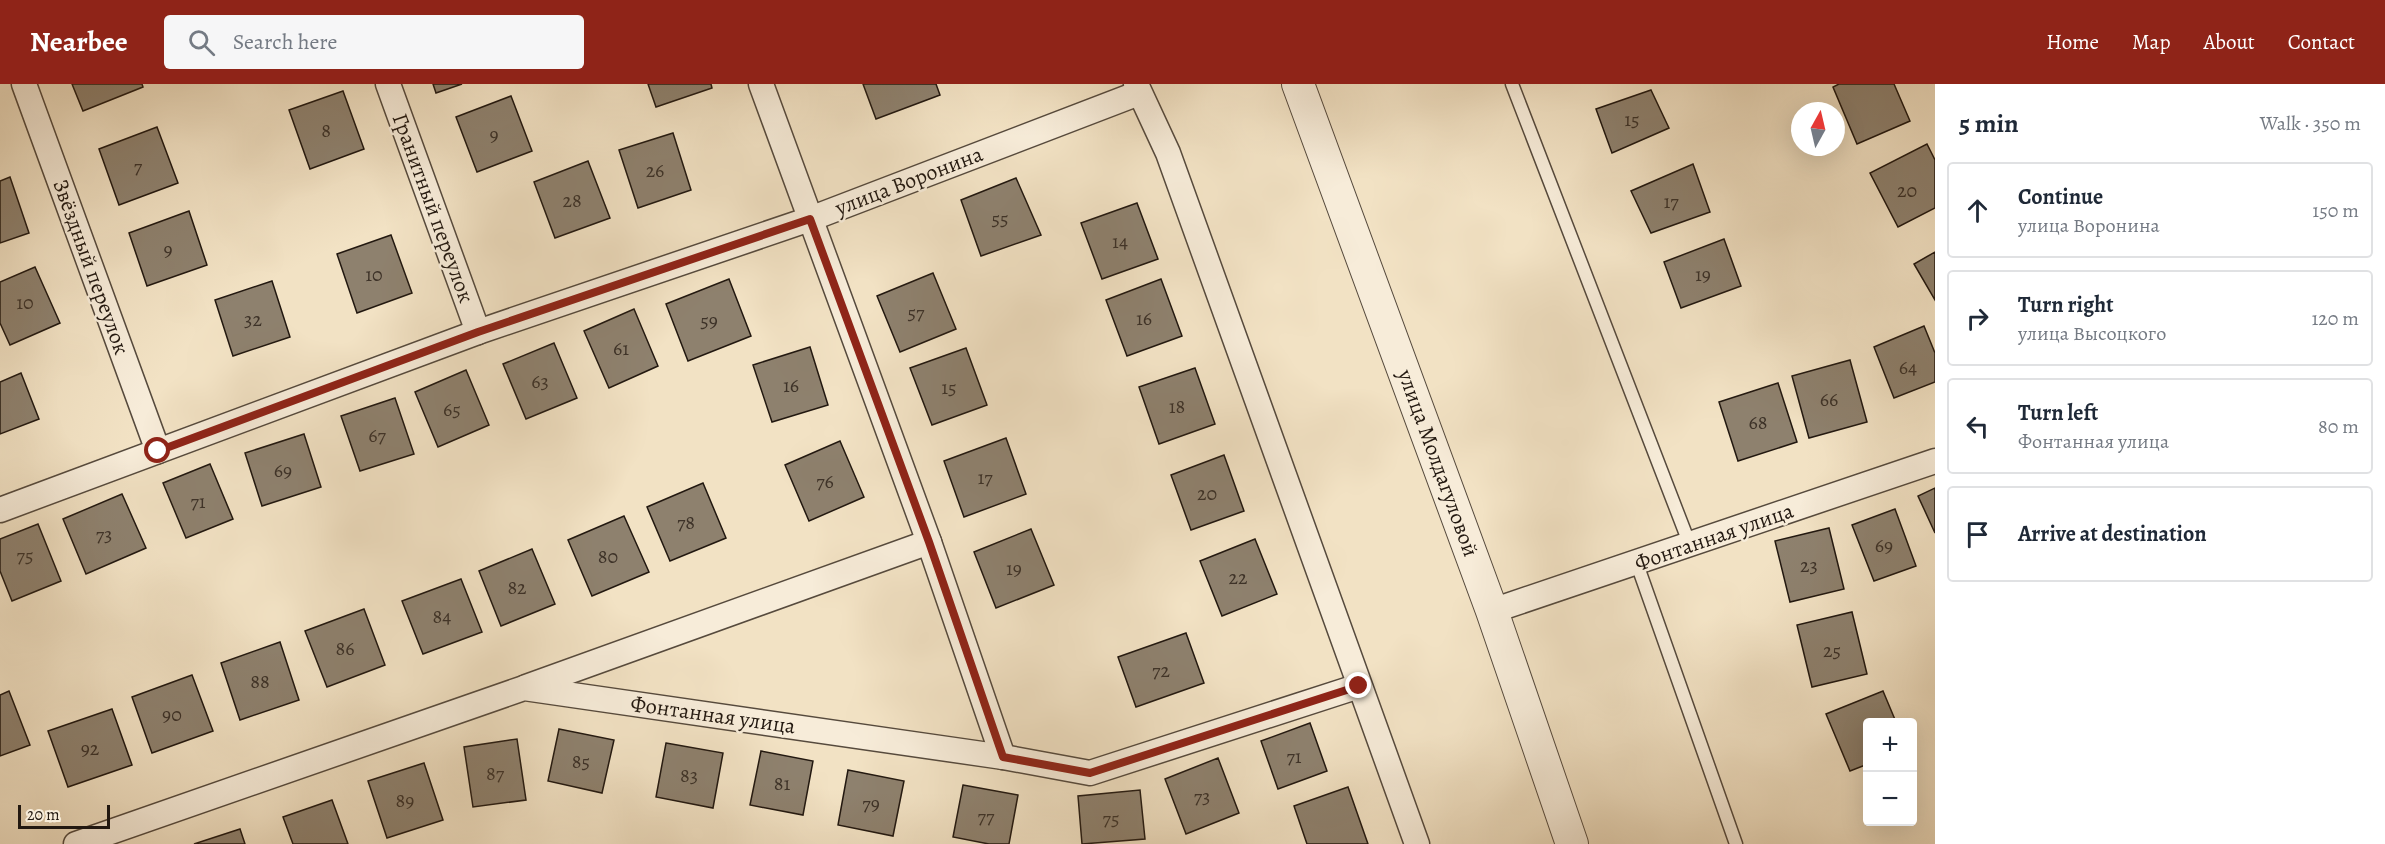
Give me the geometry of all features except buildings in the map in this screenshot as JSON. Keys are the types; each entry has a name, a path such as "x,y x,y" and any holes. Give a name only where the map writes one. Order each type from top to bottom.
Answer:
{"street":[{"name":"Звёздный переулок","path":"24,84 158,451"},
{"name":"Гранитный переулок","path":"388,84 478,332"},
{"path":"760,84 929,542 1003,757"},
{"name":"улица Молдагуловой","path":"1298,84 1492,612 1572,844"},
{"name":"улица Воронина","path":"0,510 478,332 810,219 1138,89"},
{"path":"1138,89 1168,153 1417,844"},
{"name":"Фонтанная улица","path":"1492,612 1935,461"},
{"path":"524,688 929,542"},
{"name":"Фонтанная улица","path":"76,844 524,688 1003,757 1090,773 1359,686"}],"lane":[{"path":"1512,84 1690,545"},
{"path":"1637,564 1736,844"}],"route":[{"path":"158,451 478,332 810,219 929,542 1003,757 1090,773 1359,686"}]}
